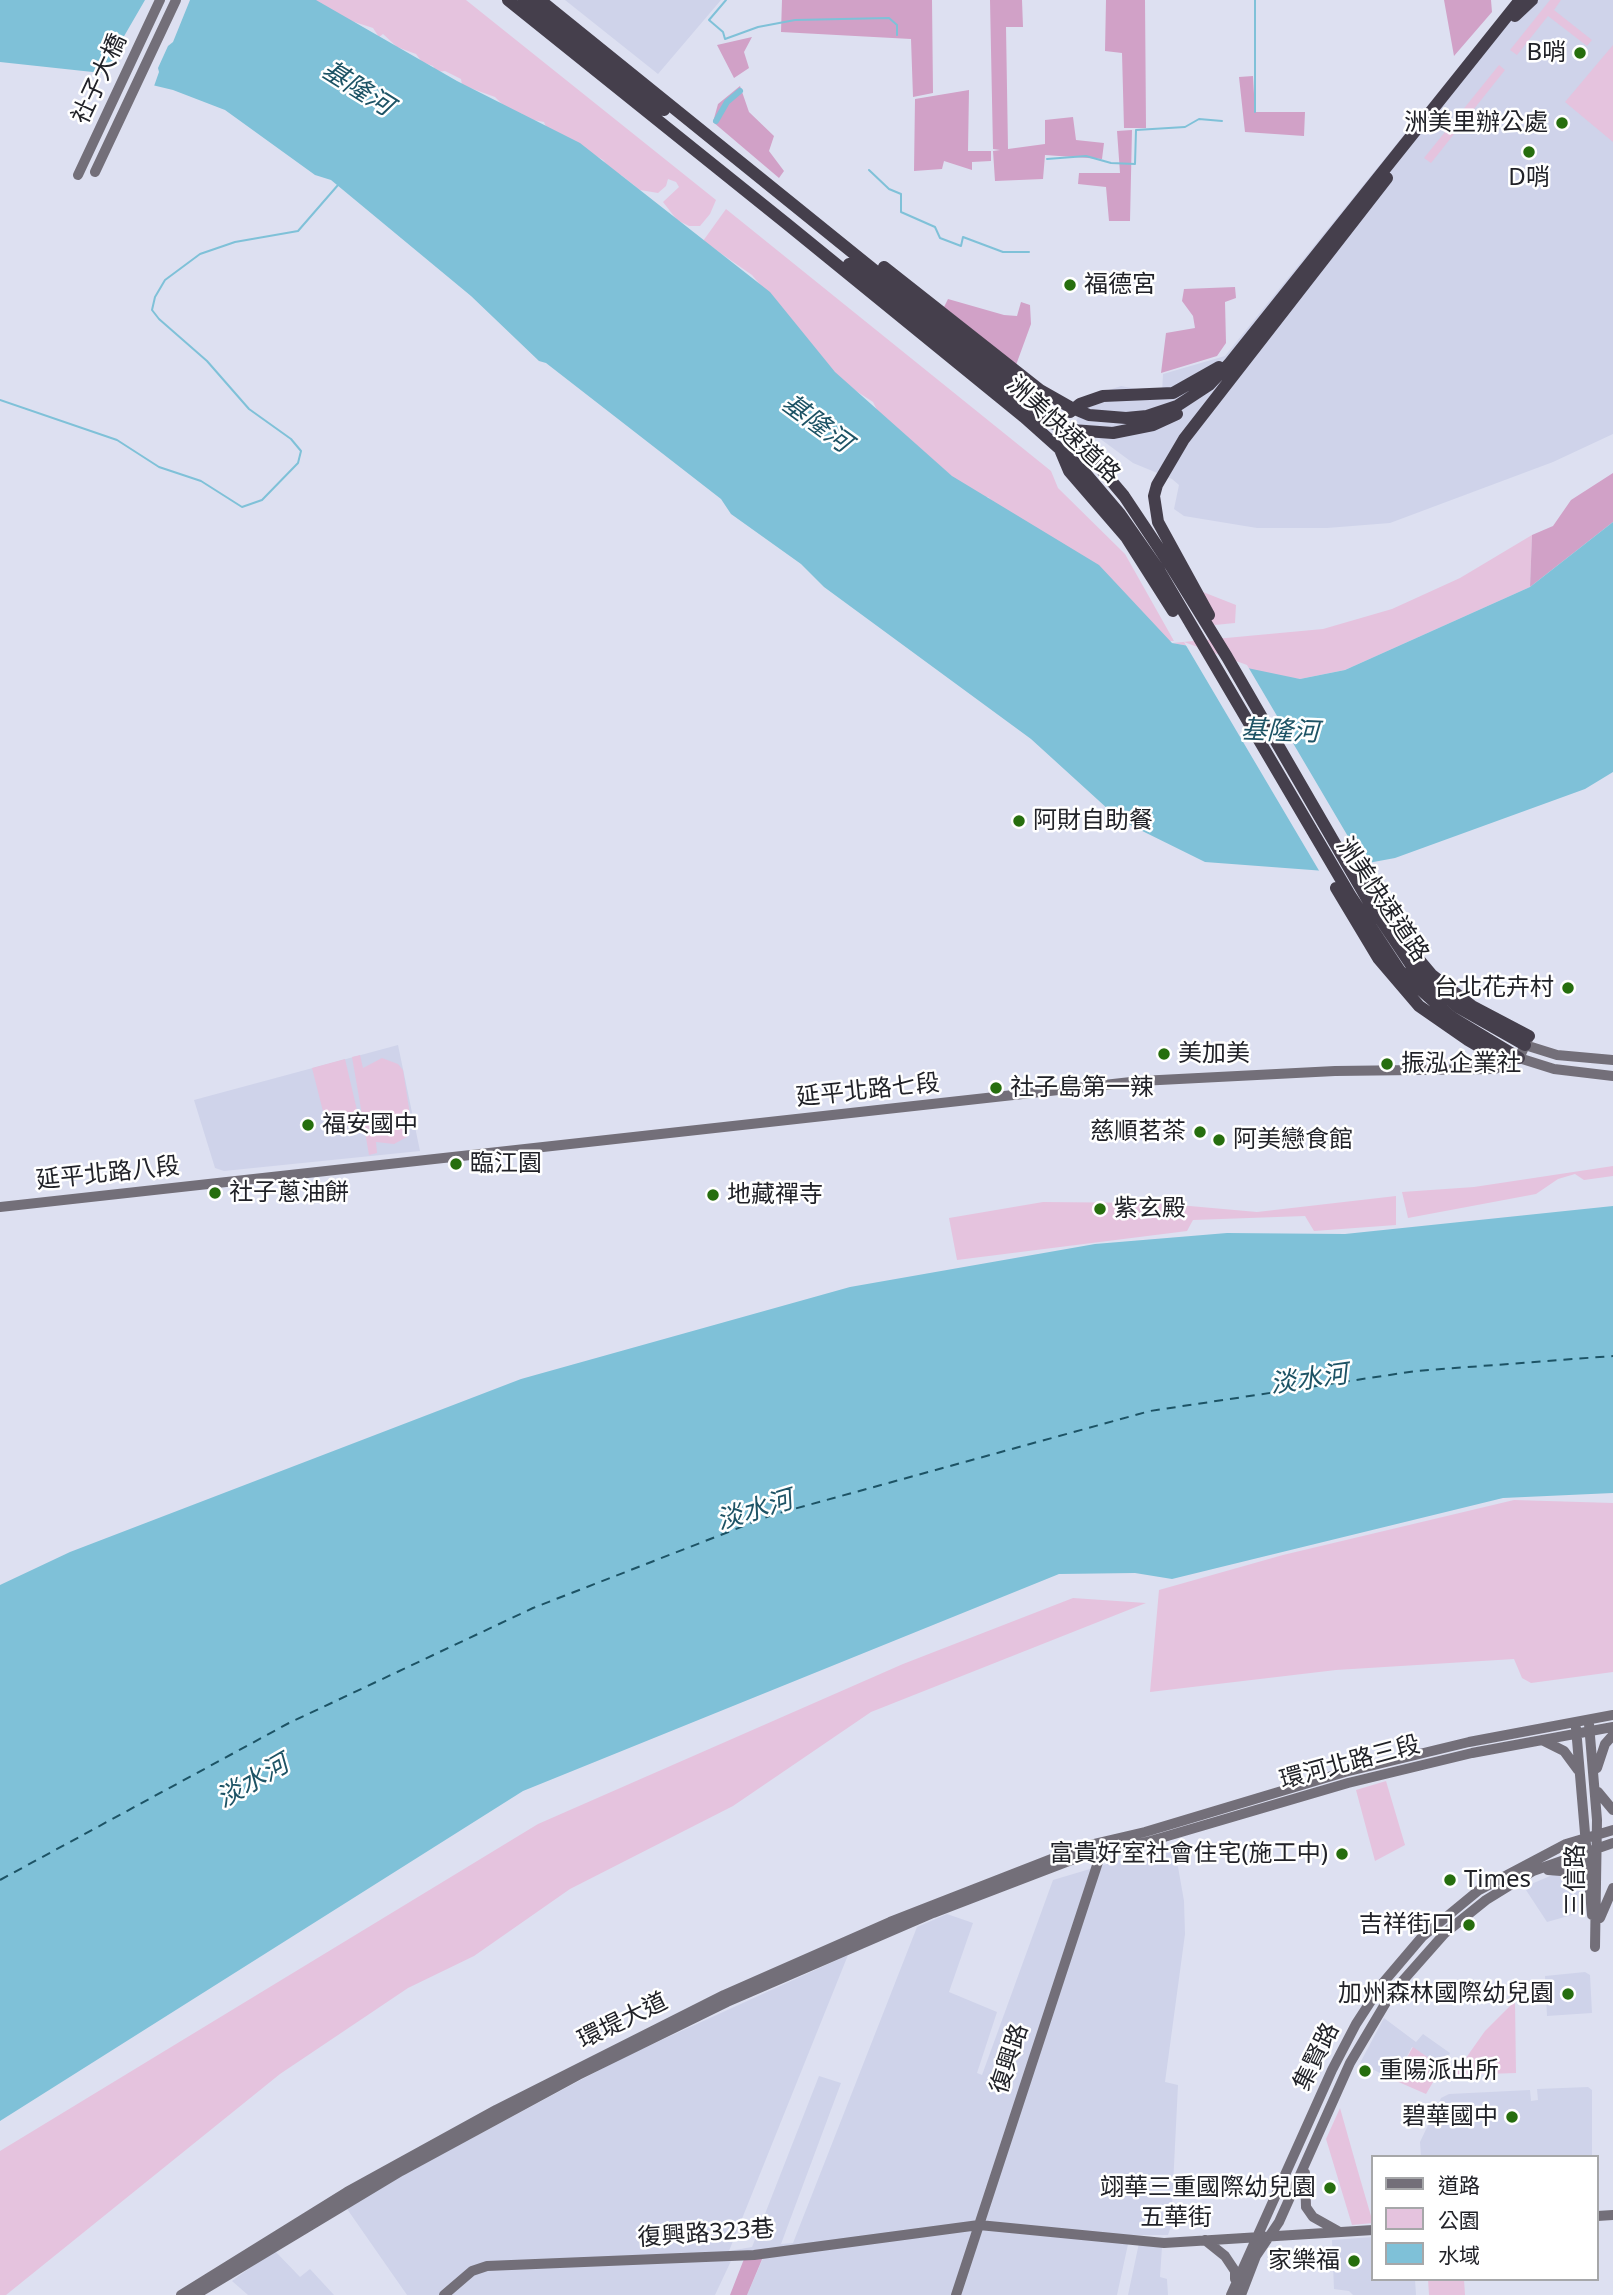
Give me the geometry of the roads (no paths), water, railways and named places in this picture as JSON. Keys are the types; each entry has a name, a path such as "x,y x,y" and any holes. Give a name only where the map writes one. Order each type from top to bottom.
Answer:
{"highway":[{"name":"洲美快速道路","path":"508,0 788,224 1024,417 1080,467 1120,514 1159,570 1297,807 1306,835 1378,958 1419,1006 1454,1013"},
{"path":"524,0 689,130 734,156"},
{"name":"洲美快速道路","path":"540,0 1055,419 1124,496 1227,657 1339,847 1355,862 1411,950 1432,975 1454,1013"},
{"path":"788,224 819,240 1043,420 1072,430 1113,433 1153,425 1207,394 1242,354 1520,0"},
{"path":"1440,104 1514,16 1532,0"},
{"path":"638,92 701,154"},
{"path":"803,212 840,233 1040,390 1089,415 1137,417 1177,406 1209,385 1242,354"},
{"path":"1227,657 1200,595 1158,522 1154,496 1169,460 1242,354"},
{"path":"1231,695 1126,537 1069,471 1059,443 1064,423 1080,404 1103,396 1173,393 1242,354"},
{"path":"1454,1013 1527,1041"},
{"path":"1454,1013 1514,1061"}],"street":[{"name":"社子大橋","path":"78,175 160,0"},
{"name":"社子大橋","path":"95,172 176,0"},
{"path":"1514,1061 1527,1041 1558,1055 1613,1060"},
{"name":"延平北路七段","path":"220,1182 1140,1082 1335,1071 1487,1069 1514,1061 1613,1076"},
{"name":"延平北路八段","path":"0,1207 220,1182"},
{"name":"環河北路三段","path":"1101,1852 1348,1783 1472,1753 1577,1733 1589,1724 1613,1715"},
{"name":"環河北路三段","path":"1110,1840 1345,1772 1575,1721 1613,1727"},
{"name":"三信路","path":"1575,1721 1583,1838 1595,1947 1596,1772 1589,1724"},
{"path":"1596,1772 1601,1753 1613,1735"},
{"path":"1542,1740 1564,1751 1580,1774"},
{"path":"1596,1789 1613,1810"},
{"path":"1214,1810 1218,1821"},
{"name":"集賢路","path":"1231,2295 1255,2237 1344,2047 1382,1983 1422,1937 1479,1891 1514,1870 1583,1838 1613,1830"},
{"name":"復興路","path":"956,2295 1101,1852 1110,1840"},
{"name":"環堤大道","path":"181,2295 419,2151 595,2057 962,1893 1110,1840"},
{"name":"集賢路","path":"1241,2295 1256,2256 1271,2236 1355,2054 1391,1994 1445,1933 1486,1900 1533,1871 1613,1843"},
{"name":"環堤大道","path":"795,1967 1087,1854 1101,1852"},
{"path":"1533,1871 1569,1870 1589,1887"},
{"path":"1597,1925 1613,1888"},
{"name":"環堤大道","path":"195,2295 423,2158 726,1999"},
{"path":"1306,2163 1303,2196 1306,2207 1324,2225 1338,2232"},
{"name":"五華街","path":"979,2225 1164,2243 1372,2230"},
{"name":"復興路323巷","path":"444,2295 472,2271 487,2266 754,2255 979,2225"},
{"path":"1205,2239 1235,2271 1234,2284"}],"water":[{"name":"基隆河","path":"0,0 316,0 457,81 580,143 770,292 835,372 952,476 1099,565 1172,643 1189,646 1233,665 1300,679 1345,670 1530,587 1613,522 1613,772 1585,789 1395,858 1325,871 1205,862 1120,820 1031,739 824,587 801,564 731,514 721,499 546,363 539,361 471,296 331,180 315,175 225,110 173,90 102,73 0,62"},
{"name":"淡水河","path":"1613,1206 1613,1493 1503,1498 1172,1579 1135,1573 1059,1574 523,1791 0,2121 0,1585 70,1552 521,1379 850,1287 1095,1244 1227,1233 1345,1234"}],"waterway":[{"path":"726,0 709,20 723,32 725,39 758,27 795,20 889,18 897,25 897,35"},
{"path":"1255,0 1255,112"},
{"path":"716,121 727,102 740,91"},
{"path":"1047,159 1086,156 1111,163 1135,164 1136,130 1185,127 1199,119 1222,121"},
{"path":"869,170 889,189 901,194 901,212 935,227 940,238 961,246 963,237 1003,252 1029,252"},
{"path":"0,400 117,440 159,467 201,481 242,507 262,500 298,463 301,451 291,439 249,409 207,361 159,319 152,310 155,297 165,280 200,254 235,242 298,231 338,185"}],"place":[{"name":"B哨","path":"1580,53"},
{"name":"洲美里辦公處","path":"1562,123"},
{"name":"D哨","path":"1529,152"},
{"name":"福德宮","path":"1070,285"},
{"name":"阿財自助餐","path":"1019,821"},
{"name":"台北花卉村","path":"1568,988"},
{"name":"美加美","path":"1164,1054"},
{"name":"振泓企業社","path":"1387,1064"},
{"name":"社子島第一辣","path":"996,1088"},
{"name":"福安國中","path":"308,1125"},
{"name":"慈順茗茶","path":"1200,1132"},
{"name":"阿美戀食館","path":"1219,1140"},
{"name":"臨江園","path":"456,1164"},
{"name":"社子蔥油餅","path":"215,1193"},
{"name":"地藏禪寺","path":"713,1195"},
{"name":"紫玄殿","path":"1100,1209"},
{"name":"富貴好室社會住宅(施工中)","path":"1342,1854"},
{"name":"Times","path":"1450,1880"},
{"name":"吉祥街口","path":"1469,1925"},
{"name":"加州森林國際幼兒園","path":"1568,1994"},
{"name":"重陽派出所","path":"1365,2071"},
{"name":"碧華國中","path":"1512,2117"},
{"name":"翊華三重國際幼兒園","path":"1330,2188"},
{"name":"家樂福","path":"1354,2261"}]}
